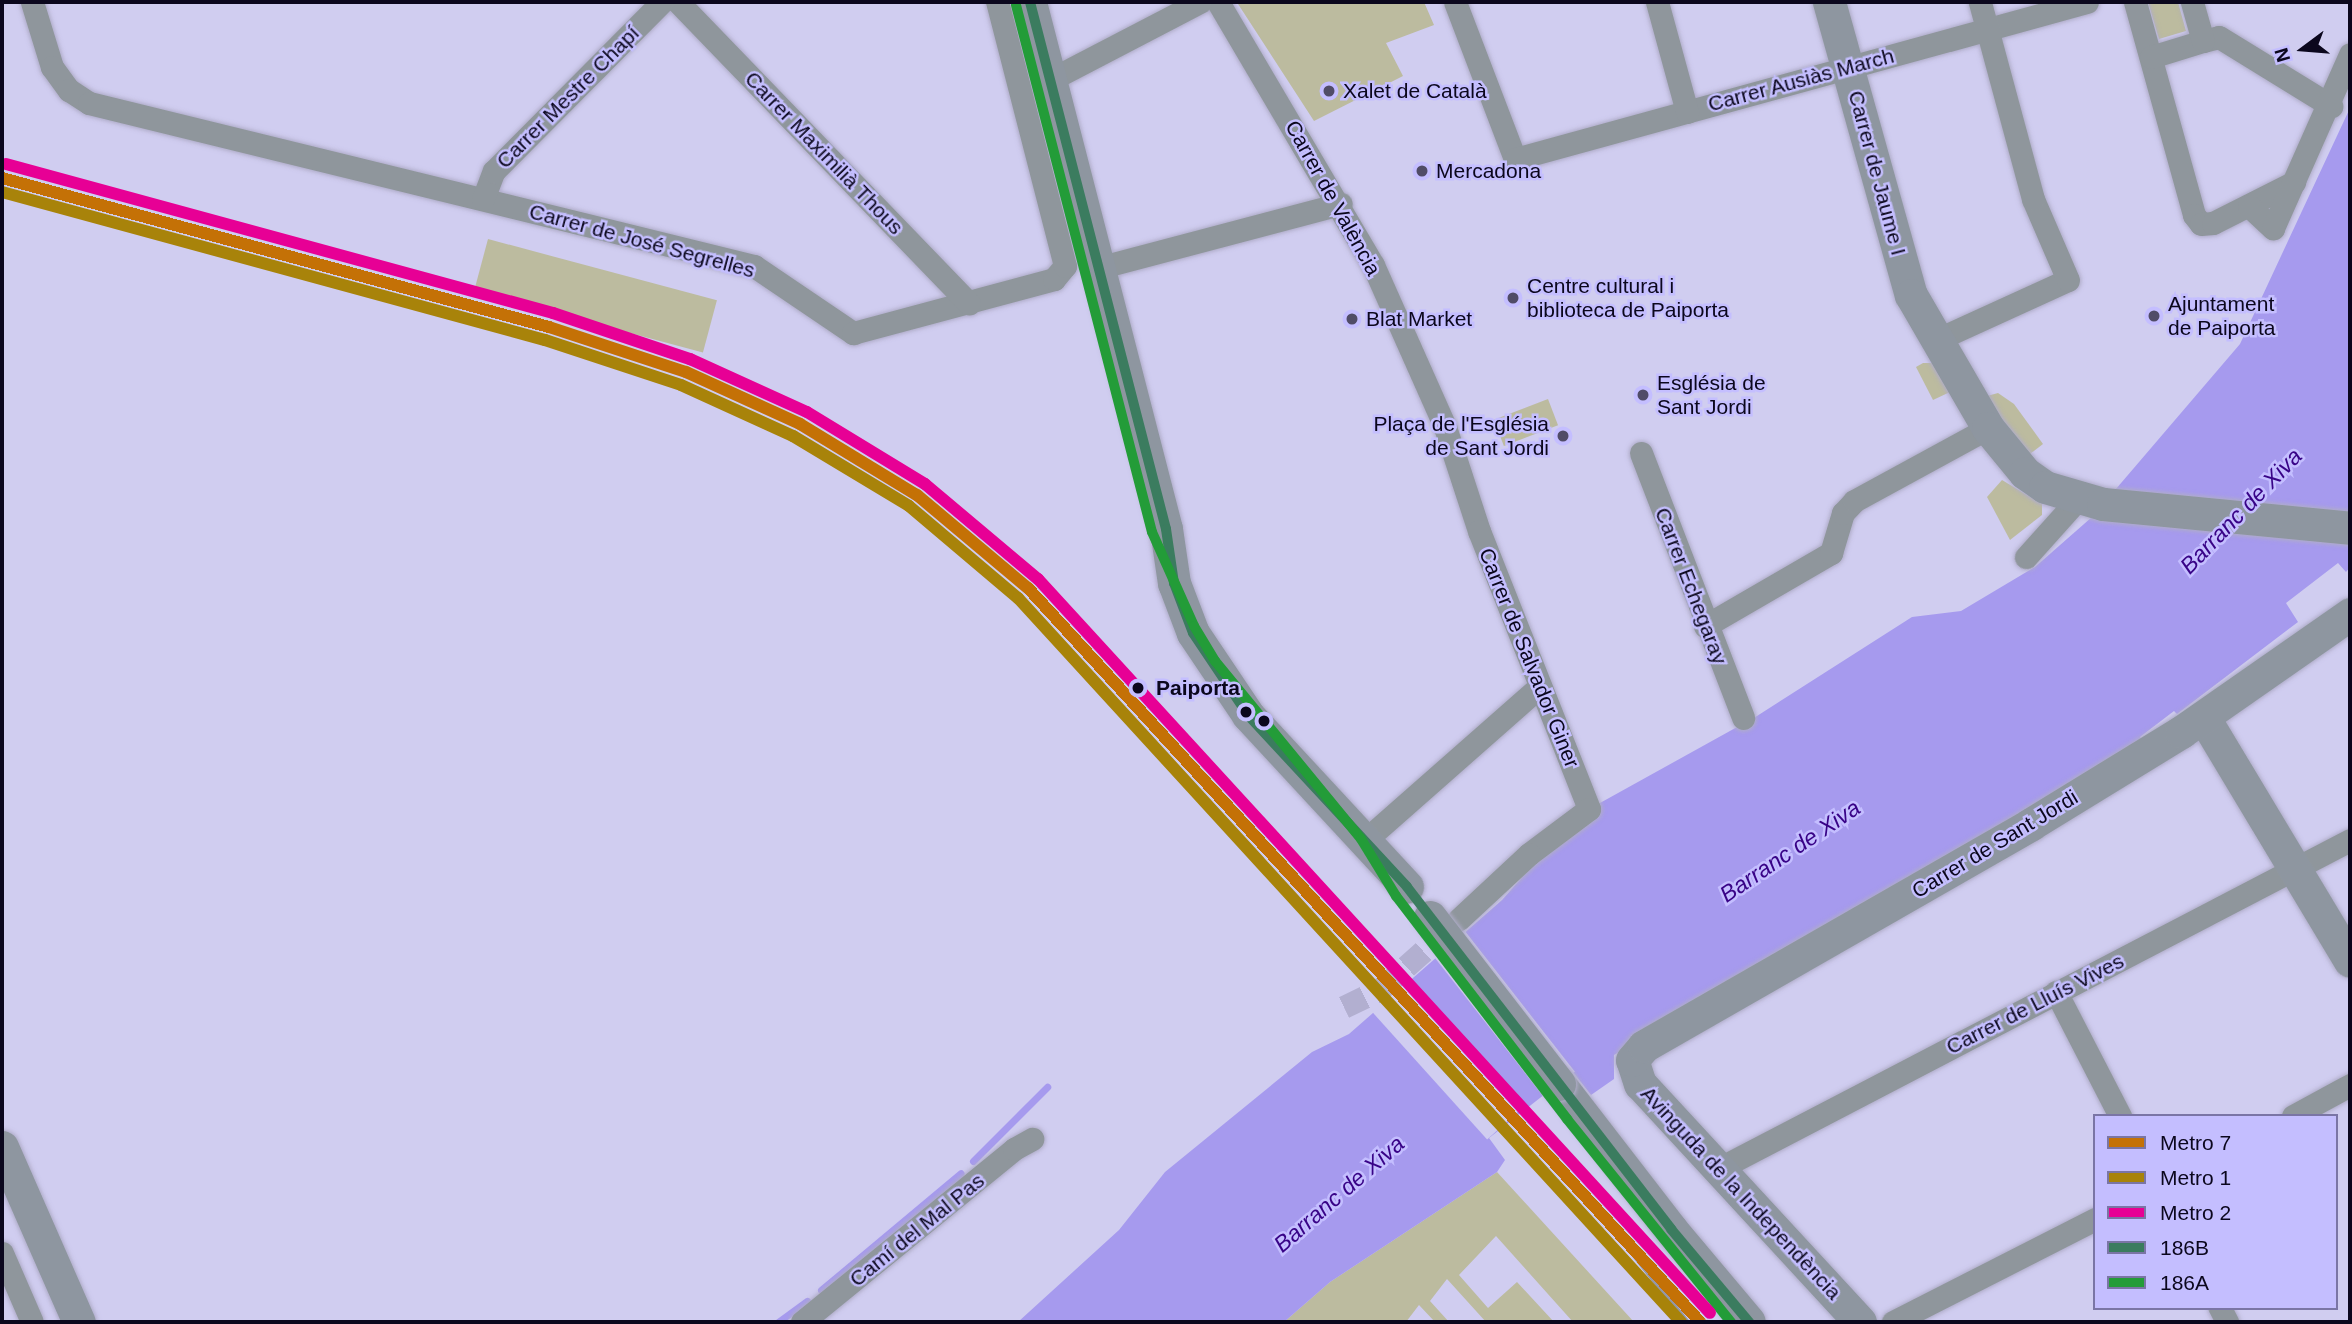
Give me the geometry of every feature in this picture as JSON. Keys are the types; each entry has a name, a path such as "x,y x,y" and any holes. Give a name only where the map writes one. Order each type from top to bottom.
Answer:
{"street":[{"name":"Carrer de José Segrelles","path":"32,2 52,67 68,90 89,103 754,266 853,333 1054,279 1065,266 997,2"},
{"name":"Carrer Mestre Chapí","path":"483,199 494,170 662,2"},
{"name":"Carrer Maximilià Thous","path":"678,2 969,303"},
{"path":"1030,2 1166,529 1174,583 1193,633 1248,715 1367,837 1407,887 1444,918 1559,1084 1671,1229 1749,1322"},
{"path":"1050,80 1200,2"},
{"name":"Carrer de València","path":"1218,2 1341,204 1434,402 1470,506"},
{"name":"Carrer Ausiàs March","path":"1457,2 1515,159 2087,2"},
{"path":"1657,2 1688,111"},
{"name":"Carrer de Jaume I","path":"1829,2 1911,295 1934,341 1988,428 2025,473 2045,487 2091,501"},
{"path":"1934,341 2068,280 2033,199 1980,2"},
{"path":"2135,2 2194,215 2201,224 2249,206 2294,181"},
{"path":"2192,2 2203,41"},
{"path":"2151,57 2219,37 2331,106"},
{"path":"2249,206 2273,228 2331,106 2350,54"},
{"path":"1098,268 1341,204"},
{"path":"1705,625 1831,553 1843,513 1854,501 1988,428"},
{"name":"Carrer Echegaray","path":"1641,453 1743,718"},
{"path":"2026,557 2091,501 2350,528"},
{"name":"Carrer de Salvador Giner","path":"1444,918 1589,808 1539,687 1470,506"},
{"name":"Carrer de Sant Jordi","path":"1632,1060 1644,1046 2020,831 2204,718 2234,692 2350,614"},
{"path":"1367,837 1539,687"},
{"path":"2204,718 2350,961"},
{"name":"Carrer de Lluís Vives","path":"1720,1168 2350,840"},
{"path":"2056,992 2119,1114"},
{"name":"Avinguda de la Independència","path":"1632,1060 1640,1084 1860,1322"},
{"path":"2297,1114 2350,1085"},
{"name":"Camí del Mal Pas","path":"802,1322 1014,1149 1032,1139"},
{"path":"2,1147 79,1322"},
{"path":"1893,1322 2093,1220"},
{"path":"2,1253 32,1322"}],"green space":[{"name":"Xalet de Català","path":"1424,2 1434,25 1386,43 1403,76 1314,121 1238,4"},
{"path":"2148,2 2178,2 2186,31 2159,39"},
{"path":"488,239 717,300 703,353 474,291"},
{"path":"1923,363 1933,363 1950,392 1933,400 1916,367"},
{"path":"1998,393 2014,404 2043,444 2022,460 1980,398"},
{"path":"1548,399 1558,425 1504,446 1494,420"},
{"path":"2002,480 2042,504 2042,515 2010,540 1987,497"},
{"path":"1497,1172 1634,1322 1573,1322 1496,1236 1459,1275 1488,1308 1517,1282 1554,1322 1486,1322 1447,1279 1430,1301 1449,1322 1435,1322 1419,1305 1406,1322 1284,1322 1330,1282"}],"water":[{"name":"Barranc de Xiva","path":"2350,108 2350,567 2346,572 2338,563 2286,603 2298,622 2177,714 2174,711 2140,737 2142,740 1614,1055 1614,1079 1591,1095 1573,1072 1489,1138 1505,1160 1497,1172 1330,1282 1284,1322 1018,1322 1119,1230 1165,1172 1312,1052 1349,1034 1502,900 1551,845 1567,840 1600,803 1757,716 1912,617 1961,611 2035,567 2092,517 2240,344"}],"pier":[{"path":"1464,930 1575,1072 1543,1096 1432,955"},
{"path":"1404,983 1519,1111 1487,1140 1372,1012"}],"waterway":[{"path":"973,1161 1047,1087"},
{"path":"821,1290 961,1173"},
{"path":"778,1322 807,1301"}],"tunnel":[{"path":"1344,1007 1381,989 1454,924"}],"railway":[{"path":"1603,1216 1687,1322"}],"metro line":[{"name":"2","path":"6,164 553,313 690,359 807,412 925,484 1038,579 1710,1313"},
{"name":"7","path":"2,178 549,327 686,372 800,424 917,495 1028,588 1700,1322"},
{"name":"1","path":"2,192 545,340 681,385 793,436 909,506 1018,598 1681,1322"}],"transit line":[{"name":"186B","path":"1030,2 1166,529 1174,583 1193,633 1248,715 1407,887 1671,1229 1749,1322"},
{"name":"186A","path":"1016,5 1152,532 1194,626 1215,661 1361,839 1396,896 1567,1119 1731,1322"}],"place":[{"name":"Xalet de Català","path":"1329,91"},
{"name":"Mercadona","path":"1422,171"},
{"name":"Centre cultural i biblioteca de Paiporta","path":"1513,298"},
{"name":"Ajuntament de Paiporta","path":"2154,316"},
{"name":"Blat Market","path":"1352,319"},
{"name":"Església de Sant Jordi","path":"1643,395"},
{"name":"Plaça de l'Església de Sant Jordi","path":"1563,436"},
{"name":"Paiporta","path":"1138,688"}]}
